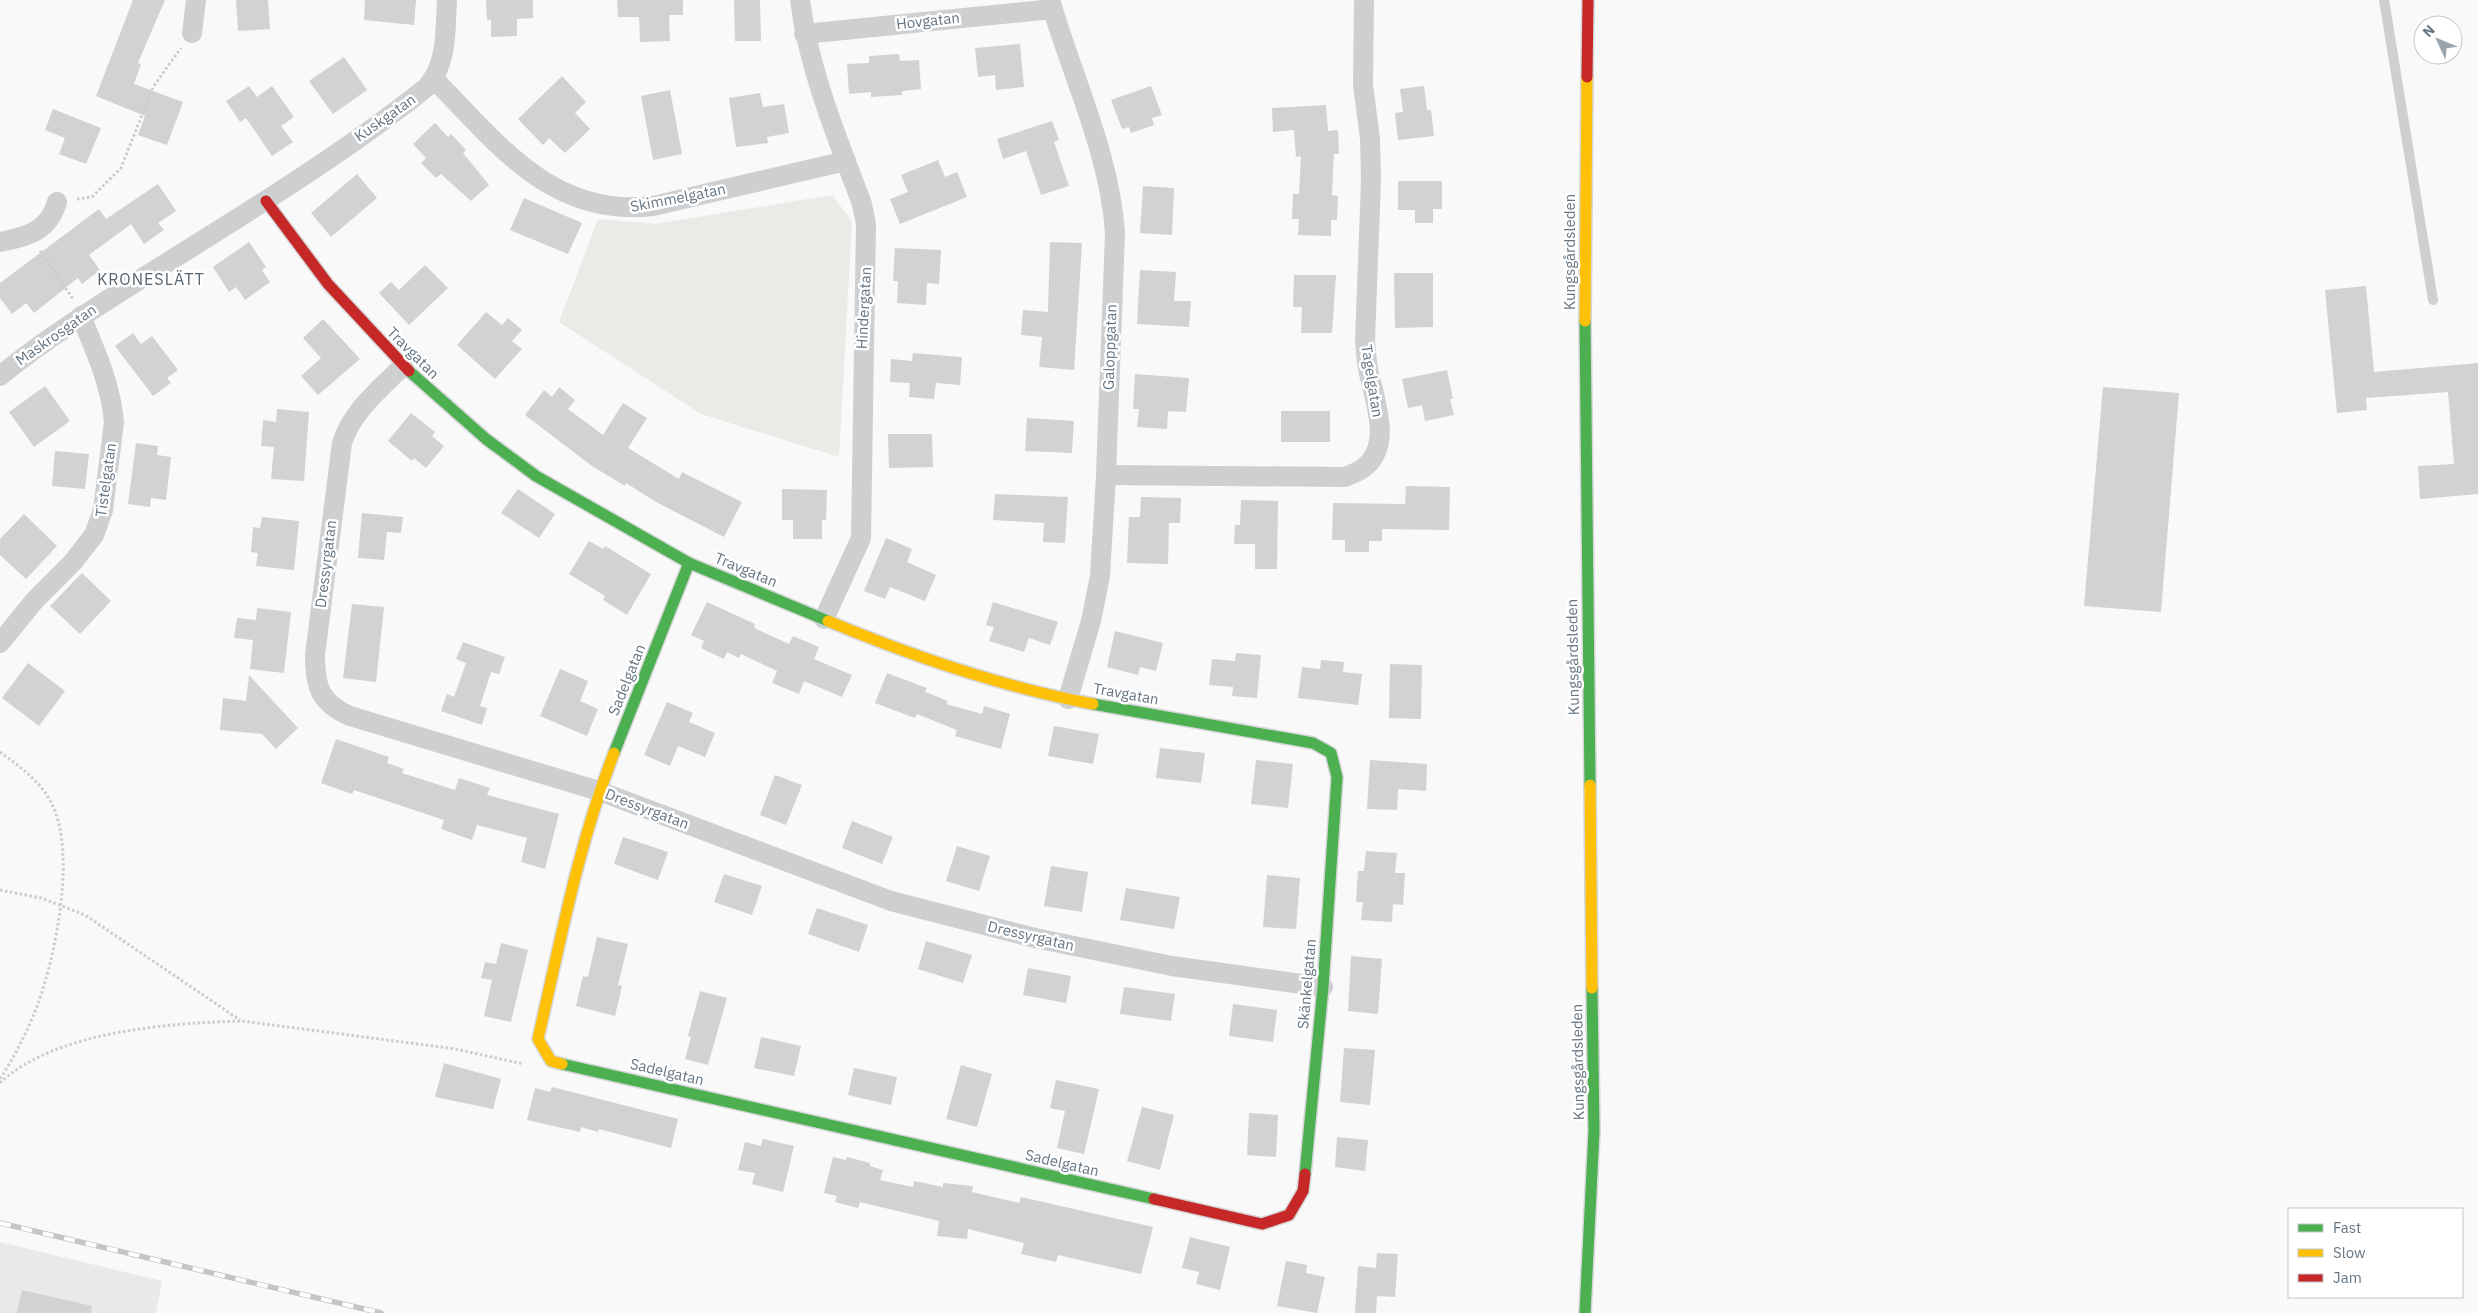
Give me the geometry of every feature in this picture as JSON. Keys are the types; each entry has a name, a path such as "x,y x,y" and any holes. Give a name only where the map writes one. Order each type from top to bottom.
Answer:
{"street":[{"path":"192,33 196,0"},
{"name":"Kuskgatan","path":"266,201 412,99 434,79 443,58 447,0"},
{"name":"Hindergatan","path":"800,0 804,34 811,63 862,204 866,224 860,538 824,619"},
{"name":"Tagelgatan","path":"1106,475 1345,477 1362,469 1372,459 1378,446 1380,430 1367,367 1365,341 1371,181 1370,139 1363,85 1364,0"},
{"name":"Kungsgårdsleden","path":"1585,1313 1594,1131 1584,246 1588,0"},
{"name":"Hovgatan","path":"804,34 1052,4"},
{"name":"Galoppgatan","path":"1052,4 1063,46 1097,141 1113,205 1115,233 1106,475 1100,576 1091,621 1068,699"},
{"name":"Skimmelgatan","path":"434,79 526,171 546,184 575,197 603,205 628,209 653,206 846,161"},
{"name":"Maskrosgatan","path":"0,376 25,355 81,316 266,201"},
{"name":"Travgatan","path":"266,201 328,284 402,366 486,439 536,476 690,563 871,639 973,675 1068,699 1313,743 1331,753"},
{"path":"0,242 21,238 44,226 51,218 57,202"},
{"name":"Tistelgatan","path":"0,643 35,600 86,547 99,525 103,510 114,422 113,410 99,359 81,316"},
{"name":"Dressyrgatan","path":"402,366 357,412 350,423 342,443 315,655 315,674 322,695 334,708 350,716 599,791 890,901 1035,938 1172,966 1323,987"},
{"name":"Sadelgatan","path":"690,563 599,791 573,883 538,1039 551,1061 1262,1224 1289,1215"},
{"name":"Skänkelgatan","path":"1289,1215 1302,1191 1323,987 1337,777 1331,753"}],"lane":[{"path":"2384,0 2434,300"}],"path":[{"path":"57,202 92,197 121,168 153,87 192,33"},
{"path":"21,238 31,243 45,256 74,300 81,316"},
{"path":"0,752 37,783 47,795 58,817 64,848 60,904 53,947 37,1005 21,1041 0,1079"},
{"path":"0,890 60,904 85,914 242,1021"},
{"path":"0,1083 37,1057 110,1035 166,1025 242,1021 456,1049 522,1064 536,1065 551,1061"}],"shaded area":[{"path":"832,195 852,221 839,457 701,414 559,322 598,219 655,224"},
{"path":"0,1242 162,1281 156,1313 0,1313"}],"building":[{"path":"133,0 165,0 138,63 141,64 134,84 183,102 167,145 138,135 145,116 96,96"},
{"path":"236,0 268,0 270,29 238,31"},
{"path":"365,0 416,0 414,25 364,20"},
{"path":"486,0 533,0 533,18 517,19 517,36 491,37 491,20 487,20"},
{"path":"617,0 683,0 683,15 669,15 670,41 640,42 639,17 618,17"},
{"path":"734,0 760,0 761,41 735,41"},
{"path":"1020,44 1024,87 996,90 995,75 978,77 975,48"},
{"path":"899,54 900,61 919,60 921,89 902,91 902,95 871,97 871,92 849,94 847,64 869,63 869,56"},
{"path":"344,57 367,90 333,114 309,81"},
{"path":"562,76 586,102 575,113 590,129 565,153 549,138 543,145 518,119"},
{"path":"249,86 257,97 272,86 294,117 281,126 293,142 272,156 246,118 240,122 226,101"},
{"path":"1151,86 1162,115 1152,118 1154,125 1131,133 1129,127 1122,129 1111,100"},
{"path":"1424,86 1427,110 1431,110 1434,136 1398,140 1395,113 1403,112 1400,89"},
{"path":"670,90 682,154 653,160 641,96"},
{"path":"760,93 763,107 784,104 789,133 767,137 768,143 736,147 729,98"},
{"path":"1326,105 1328,131 1338,130 1339,154 1334,154 1332,195 1338,196 1337,220 1331,220 1331,236 1298,235 1299,219 1292,219 1293,194 1299,194 1301,156 1296,157 1294,130 1273,132 1272,108"},
{"path":"53,109 101,128 86,164 59,154 65,138 45,130"},
{"path":"1052,121 1059,140 1054,142 1069,186 1041,195 1026,151 1003,159 997,139"},
{"path":"435,123 448,137 451,134 466,150 463,153 489,185 471,201 441,174 436,178 421,163 426,158 413,144"},
{"path":"938,160 945,177 957,172 967,197 900,224 890,199 908,192 901,175"},
{"path":"357,174 377,198 331,237 311,213"},
{"path":"1398,181 1442,181 1442,209 1433,209 1433,223 1415,223 1415,210 1398,210"},
{"path":"158,184 176,211 158,223 164,230 144,244 131,224 89,255 100,270 82,284 78,278 34,313 26,303 12,314 0,298 0,283 99,209 106,219"},
{"path":"1143,186 1174,188 1172,235 1140,233"},
{"path":"524,198 582,223 568,254 510,230"},
{"path":"249,242 266,267 262,270 270,282 245,300 236,287 229,292 213,267"},
{"path":"1050,242 1082,243 1074,370 1039,367 1042,337 1021,335 1023,310 1048,312"},
{"path":"895,248 941,250 939,284 927,283 926,305 897,303 898,281 893,281"},
{"path":"425,265 448,288 409,325 379,293 391,282 399,290"},
{"path":"1140,270 1176,272 1174,301 1191,301 1189,327 1137,324"},
{"path":"1394,273 1433,273 1433,327 1395,328"},
{"path":"1294,275 1336,275 1332,333 1301,333 1302,307 1293,307"},
{"path":"2366,286 2374,372 2478,363 2478,494 2420,499 2418,466 2454,464 2448,392 2366,398 2367,410 2337,413 2325,290"},
{"path":"486,312 502,325 508,318 522,330 512,341 522,349 495,379 457,345"},
{"path":"323,319 360,359 318,395 301,376 321,358 303,338"},
{"path":"133,333 141,344 152,336 178,370 167,378 171,383 153,396 115,346"},
{"path":"913,353 962,357 960,385 936,383 934,399 909,397 910,383 890,382 891,359 912,361"},
{"path":"1447,370 1454,415 1425,421 1422,405 1408,408 1402,379"},
{"path":"1135,374 1189,378 1186,412 1168,411 1167,429 1137,427 1139,409 1133,409"},
{"path":"45,386 70,421 34,447 9,412"},
{"path":"559,387 575,400 568,409 603,435 623,403 647,418 628,448 679,479 682,472 742,502 724,537 656,502 626,483 625,486 592,466 525,415 544,390 552,397"},
{"path":"2103,387 2179,393 2161,612 2084,606"},
{"path":"277,409 309,412 304,481 271,479 274,447 261,446 263,420 276,422"},
{"path":"1281,411 1330,411 1330,442 1281,442"},
{"path":"411,413 435,432 432,436 444,446 426,468 414,458 412,461 388,441"},
{"path":"1027,418 1074,421 1072,453 1025,451"},
{"path":"888,434 932,434 933,467 889,468"},
{"path":"136,443 158,446 157,455 171,457 166,500 151,498 150,507 128,504"},
{"path":"55,451 89,454 85,489 52,486"},
{"path":"1406,486 1450,487 1449,530 1382,529 1382,541 1369,541 1369,552 1345,552 1345,540 1332,540 1333,503 1405,504"},
{"path":"518,489 555,514 539,538 501,513"},
{"path":"782,489 827,490 826,520 822,520 822,539 793,539 793,520 782,520"},
{"path":"995,494 1068,497 1065,543 1043,542 1044,523 993,520"},
{"path":"1141,497 1181,498 1180,523 1169,523 1168,564 1127,563 1129,517 1140,517"},
{"path":"1241,500 1278,501 1277,569 1255,569 1255,544 1234,544 1235,525 1240,525"},
{"path":"362,513 403,517 401,533 387,532 384,560 358,558"},
{"path":"24,514 57,546 26,579 0,555 0,539"},
{"path":"262,517 299,521 294,570 256,566 258,553 251,552 253,527 260,528"},
{"path":"886,538 912,549 907,562 936,575 925,601 890,587 885,599 864,591"},
{"path":"589,541 603,549 605,546 651,574 627,615 603,600 605,596 569,574"},
{"path":"82,573 111,601 80,634 50,606"},
{"path":"707,602 755,624 754,628 789,644 793,636 819,647 814,659 852,675 842,697 804,681 799,694 772,683 777,671 741,654 739,658 727,652 724,659 701,648 704,641 691,635"},
{"path":"993,602 1058,622 1050,645 1029,638 1024,652 989,641 994,627 986,625"},
{"path":"352,604 384,607 376,682 343,678"},
{"path":"257,608 291,612 284,673 250,669 253,640 234,638 237,618 256,620"},
{"path":"1115,631 1163,643 1156,671 1140,667 1138,675 1107,667"},
{"path":"463,642 505,657 499,674 491,672 480,706 487,708 482,725 441,711 447,694 454,697 466,663 456,659"},
{"path":"1236,653 1261,655 1257,698 1232,696 1233,687 1209,685 1212,659 1235,661"},
{"path":"1321,660 1344,662 1343,672 1362,674 1358,705 1298,698 1302,667 1320,669"},
{"path":"28,663 65,691 39,726 2,698"},
{"path":"1390,664 1422,665 1421,719 1389,718"},
{"path":"560,669 588,681 580,701 598,709 587,736 540,716"},
{"path":"887,673 927,688 925,692 948,701 946,704 982,714 984,706 1010,714 1001,749 955,736 957,730 917,714 915,718 875,703"},
{"path":"249,675 298,728 276,749 262,734 220,730 223,698 246,701"},
{"path":"667,702 693,713 689,722 715,733 705,757 678,746 670,766 644,755"},
{"path":"1054,726 1099,734 1093,764 1048,756"},
{"path":"336,739 389,757 387,763 404,769 402,773 455,790 459,778 490,788 487,795 559,814 545,869 521,862 527,838 477,825 472,840 441,829 444,820 354,790 352,794 321,783"},
{"path":"1160,748 1205,753 1201,783 1156,778"},
{"path":"1256,760 1293,764 1288,808 1251,804"},
{"path":"1370,760 1427,764 1426,791 1398,789 1397,810 1367,809"},
{"path":"775,775 802,785 786,825 760,815"},
{"path":"852,821 893,837 882,864 842,848"},
{"path":"623,837 668,852 658,880 614,864"},
{"path":"957,846 990,856 979,891 946,881"},
{"path":"1366,851 1397,853 1395,873 1405,873 1403,905 1393,904 1392,922 1361,920 1363,902 1356,902 1358,871 1364,871"},
{"path":"1051,866 1088,872 1082,912 1044,906"},
{"path":"724,874 762,886 752,915 714,902"},
{"path":"1267,875 1300,878 1296,929 1263,927"},
{"path":"1126,888 1180,897 1174,929 1120,920"},
{"path":"817,908 868,925 859,952 808,934"},
{"path":"597,937 628,944 618,985 622,986 615,1016 576,1006 583,976 588,977"},
{"path":"926,941 972,955 963,983 918,969"},
{"path":"501,943 528,950 511,1022 484,1016 492,980 481,978 485,962 496,964"},
{"path":"1351,956 1382,959 1378,1014 1348,1011"},
{"path":"1028,968 1071,976 1066,1003 1023,995"},
{"path":"1124,987 1175,994 1171,1021 1120,1014"},
{"path":"700,991 727,998 708,1065 685,1059 691,1037 688,1036"},
{"path":"1233,1004 1277,1010 1273,1042 1229,1036"},
{"path":"761,1037 801,1046 794,1076 754,1068"},
{"path":"1344,1048 1375,1050 1370,1105 1340,1102"},
{"path":"444,1063 501,1079 493,1109 435,1097"},
{"path":"961,1065 992,1074 977,1127 946,1119"},
{"path":"854,1068 897,1077 891,1105 848,1095"},
{"path":"1056,1080 1099,1089 1084,1154 1057,1148 1065,1111 1050,1108"},
{"path":"552,1087 678,1119 671,1148 599,1129 598,1132 581,1127 580,1132 527,1120 535,1088 550,1092"},
{"path":"1142,1107 1174,1115 1160,1170 1127,1161"},
{"path":"1249,1113 1278,1115 1276,1157 1247,1155"},
{"path":"1337,1137 1368,1140 1365,1171 1335,1167"},
{"path":"763,1139 794,1146 783,1192 752,1184 755,1173 738,1170 745,1142 761,1146"},
{"path":"833,1157 846,1160 847,1157 870,1163 870,1166 883,1170 880,1180 913,1187 914,1181 943,1187 943,1183 973,1186 972,1192 1019,1203 1021,1197 1153,1227 1141,1274 1058,1255 1056,1262 1021,1254 1024,1243 968,1229 967,1239 937,1236 939,1221 860,1202 858,1208 835,1202 837,1196 824,1193"},
{"path":"1190,1237 1230,1247 1220,1290 1196,1284 1199,1272 1182,1268"},
{"path":"1377,1253 1398,1254 1395,1297 1377,1296 1376,1313 1355,1313 1358,1266 1376,1268"},
{"path":"1286,1261 1307,1265 1306,1273 1325,1277 1317,1313 1277,1306"},
{"path":"22,1290 92,1306 91,1313 17,1313"}],"railway":[{"path":"0,1223 381,1313"}],"traffic: fast":[{"path":"1585,321 1590,785"},
{"path":"409,371 486,439 536,476 689,563 828,621"},
{"path":"614,753 689,563"},
{"path":"1093,704 1313,743 1331,753 1337,777 1323,987 1305,1174"},
{"path":"1585,1313 1594,1131 1592,988"},
{"path":"562,1064 1154,1199"}],"traffic: slow":[{"path":"1585,321 1587,77"},
{"path":"828,621 893,647 959,670 1025,689 1093,704"},
{"path":"562,1064 551,1061 538,1039 580,859 601,788 614,753"},
{"path":"1590,785 1592,988"}],"traffic: jam":[{"path":"1587,77 1588,0"},
{"path":"266,201 328,284 409,371"},
{"path":"1154,1199 1262,1224 1289,1215 1303,1191 1305,1174"}],"district":[{"name":"KRONESLÄTT","path":"151,279"}]}
